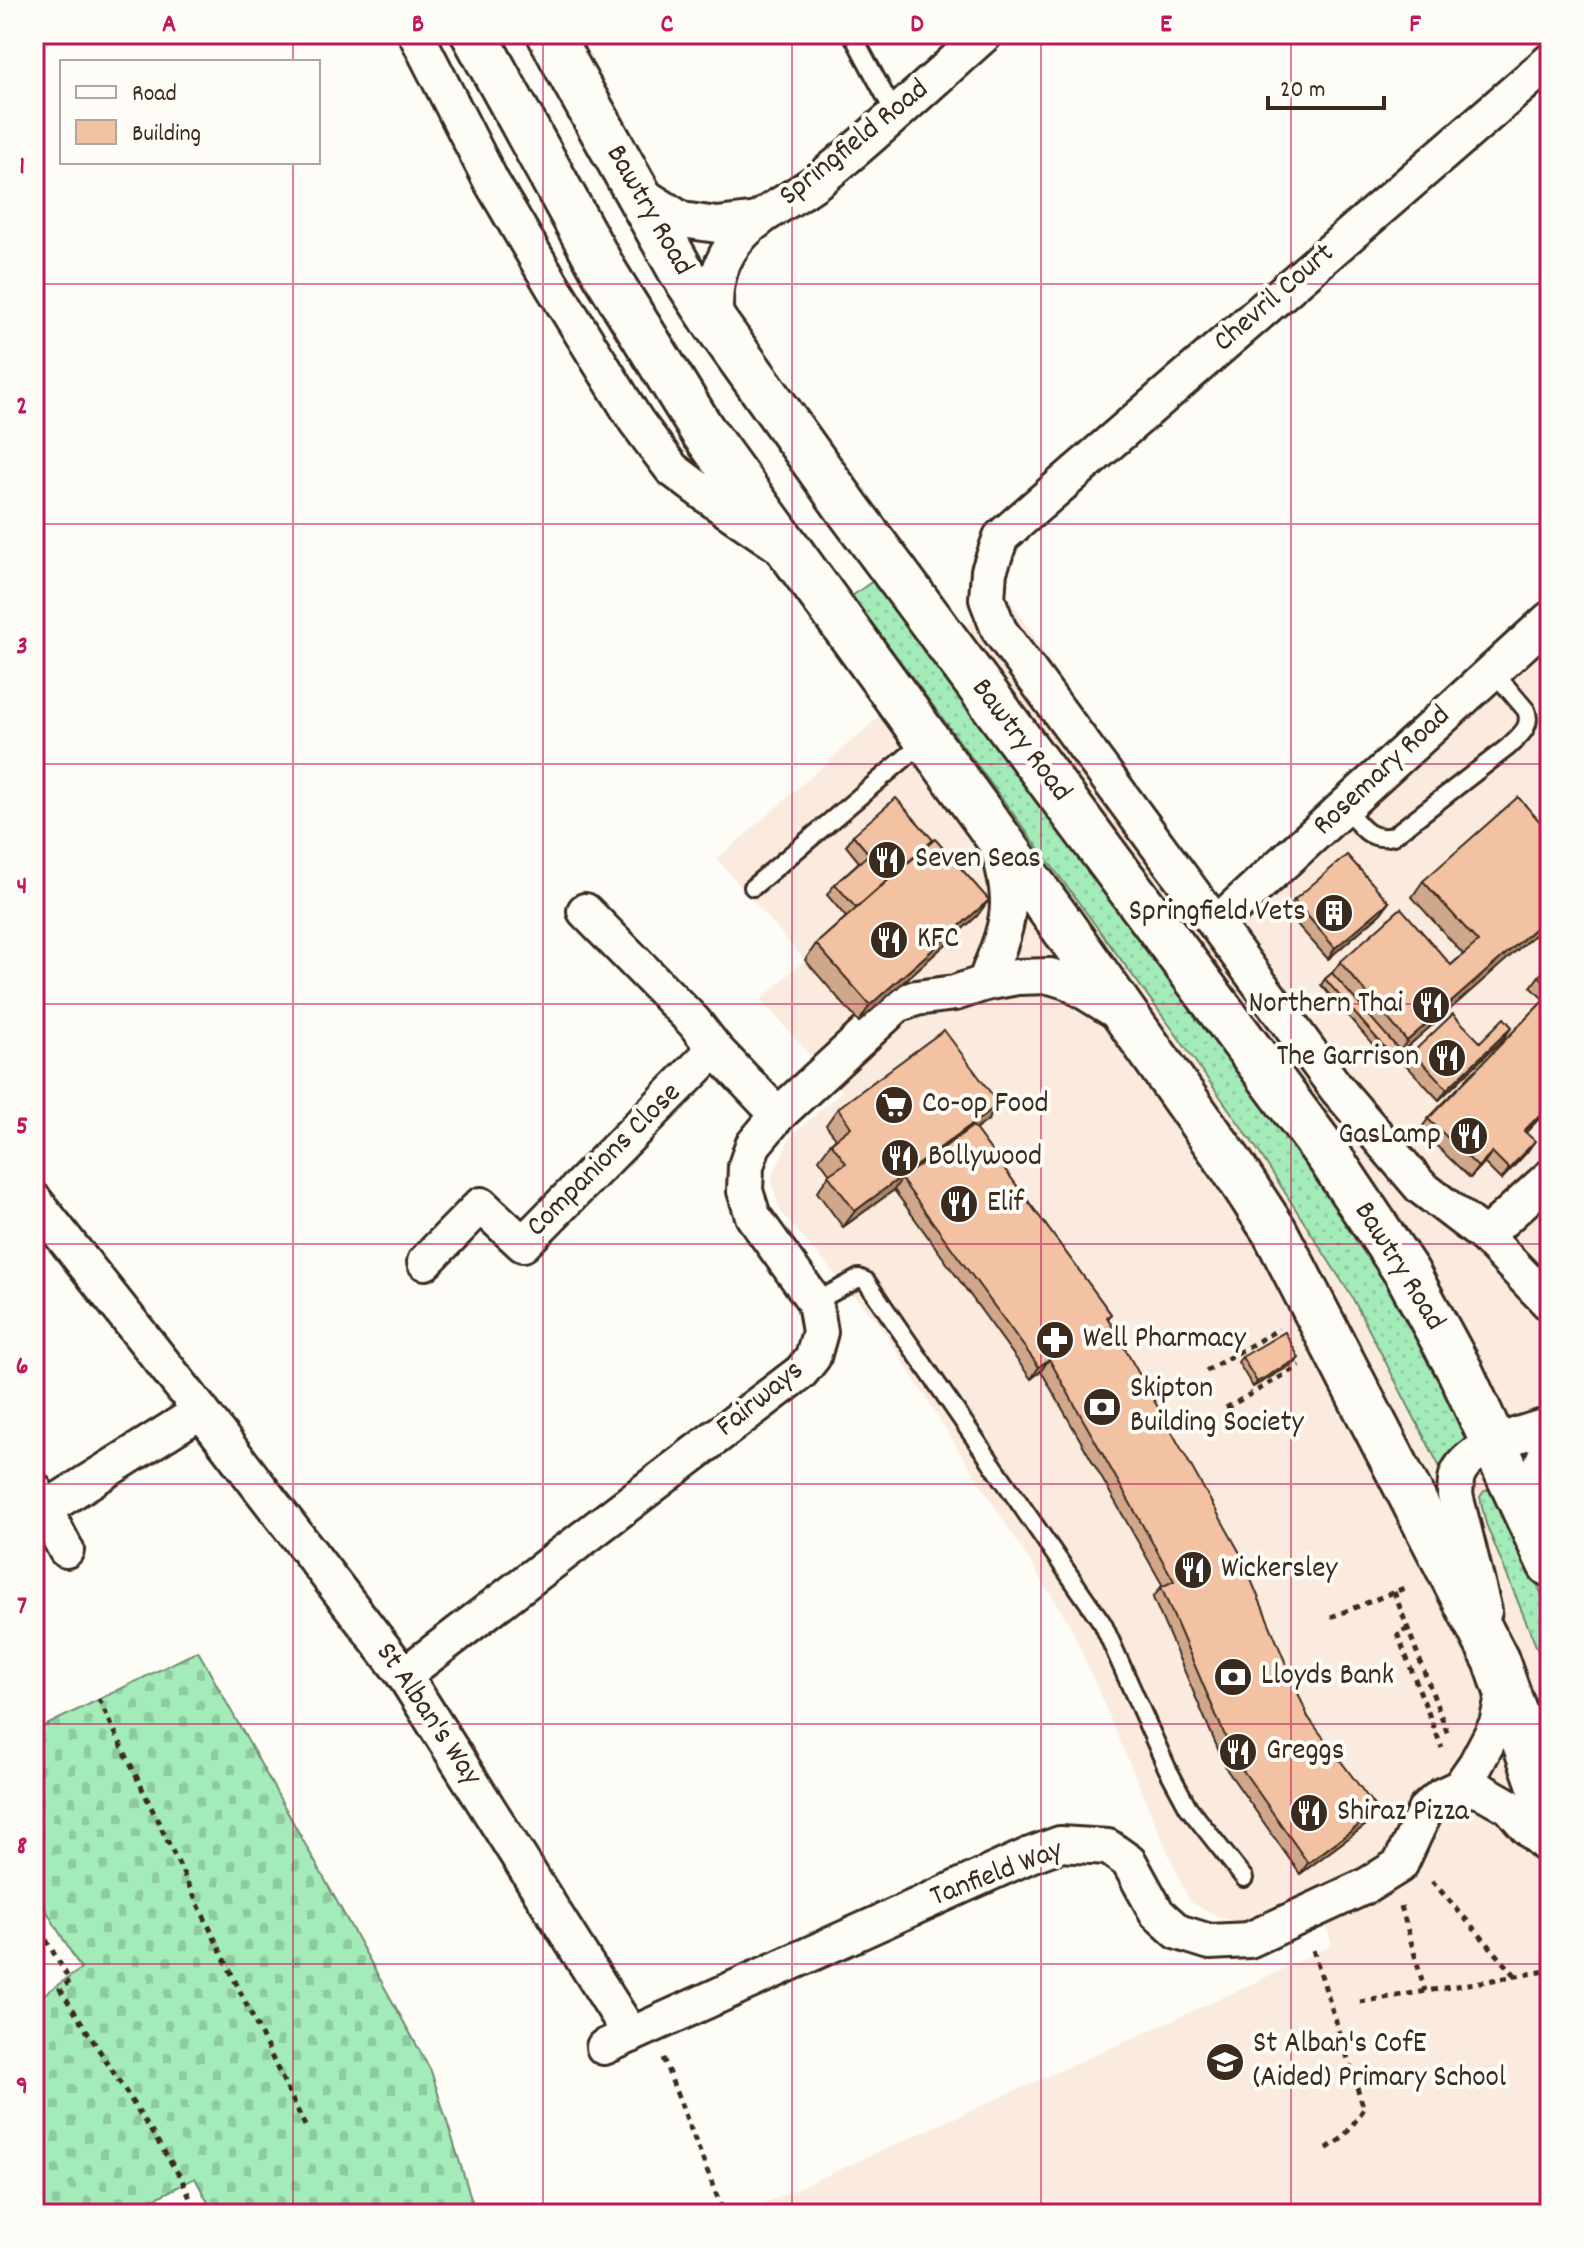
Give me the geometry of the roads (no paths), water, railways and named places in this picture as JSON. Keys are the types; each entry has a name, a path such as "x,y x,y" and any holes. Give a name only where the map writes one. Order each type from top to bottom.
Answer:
{"main road":[{"path":"474,34 605,273 702,430 1128,1018 1275,1232 1501,1673 1550,1814"},
{"name":"Bawtry Road","path":"550,34 680,269 716,324 848,509 1330,1158 1407,1273 1460,1371 1550,1564"}],"street":[{"path":"416,34 491,181 636,421 672,469 791,553"},
{"name":"Springfield Road","path":"716,324 713,297 725,258 736,241 758,220 821,178 985,34"},
{"name":"Chevril Court","path":"1001,537 1550,61"},
{"name":"Springfield Road","path":"636,191 682,220 717,225 758,220"},
{"name":"Bawtry Road","path":"1001,537 989,571 987,599 999,630 1337,1089 1421,1187 1485,1236 1550,1304"},
{"name":"Rosemary Road","path":"1216,924 1550,619"},
{"path":"985,983 1004,932 1008,906 1005,875 994,832"},
{"path":"585,911 694,1022 715,1049 778,1115"},
{"path":"815,1302 753,1216 745,1191 746,1166 753,1145 778,1115 897,1005 916,998 968,990 985,983 1017,977 1050,976 1069,982 1128,1018"},
{"name":"Companions Close","path":"425,1262 481,1205 523,1244 715,1049"},
{"path":"1485,1236 1550,1177"},
{"name":"St Alban's Way","path":"34,1200 404,1675 628,2036"},
{"name":"Fairways","path":"404,1675 801,1372 813,1357 820,1332 815,1302"},
{"path":"66,1550 40,1499 201,1411"},
{"path":"1501,1673 1455,1495 1457,1476 1474,1455 1495,1444 1550,1425"},
{"path":"1528,1516 1550,1444"},
{"name":"Tanfield Way","path":"628,2036 1060,1844 1108,1847 1129,1862 1157,1913 1178,1932 1210,1942 1249,1940 1368,1885 1400,1865 1426,1809 1441,1796 1460,1787 1489,1742 1497,1724 1501,1673"},
{"path":"1460,1787 1482,1791 1510,1807 1550,1848"}],"lane":[{"path":"852,34 895,114"},
{"path":"1345,808 1370,835 1393,836 1466,781 1525,731 1529,718 1526,710 1493,671"},
{"path":"753,887 927,740"},
{"path":"815,1302 859,1278 866,1281 1103,1624 1167,1768 1188,1807 1244,1878"}],"place":[{"name":"Seven Seas","path":"887,860"},
{"name":"Springfield Vets","path":"1334,913"},
{"name":"KFC","path":"889,940"},
{"name":"Northern Thai","path":"1431,1005"},
{"name":"The Garrison","path":"1447,1058"},
{"name":"Co-op Food","path":"894,1105"},
{"name":"GasLamp","path":"1469,1136"},
{"name":"Bollywood","path":"900,1158"},
{"name":"Elif","path":"959,1204"},
{"name":"Well Pharmacy","path":"1055,1340"},
{"name":"Skipton Building Society","path":"1102,1407"},
{"name":"Wickersley","path":"1193,1570"},
{"name":"Lloyds Bank","path":"1233,1677"},
{"name":"Greggs","path":"1238,1752"},
{"name":"Shiraz Pizza","path":"1309,1813"},
{"name":"St Alban's CofE (Aided) Primary School","path":"1225,2062"}]}
